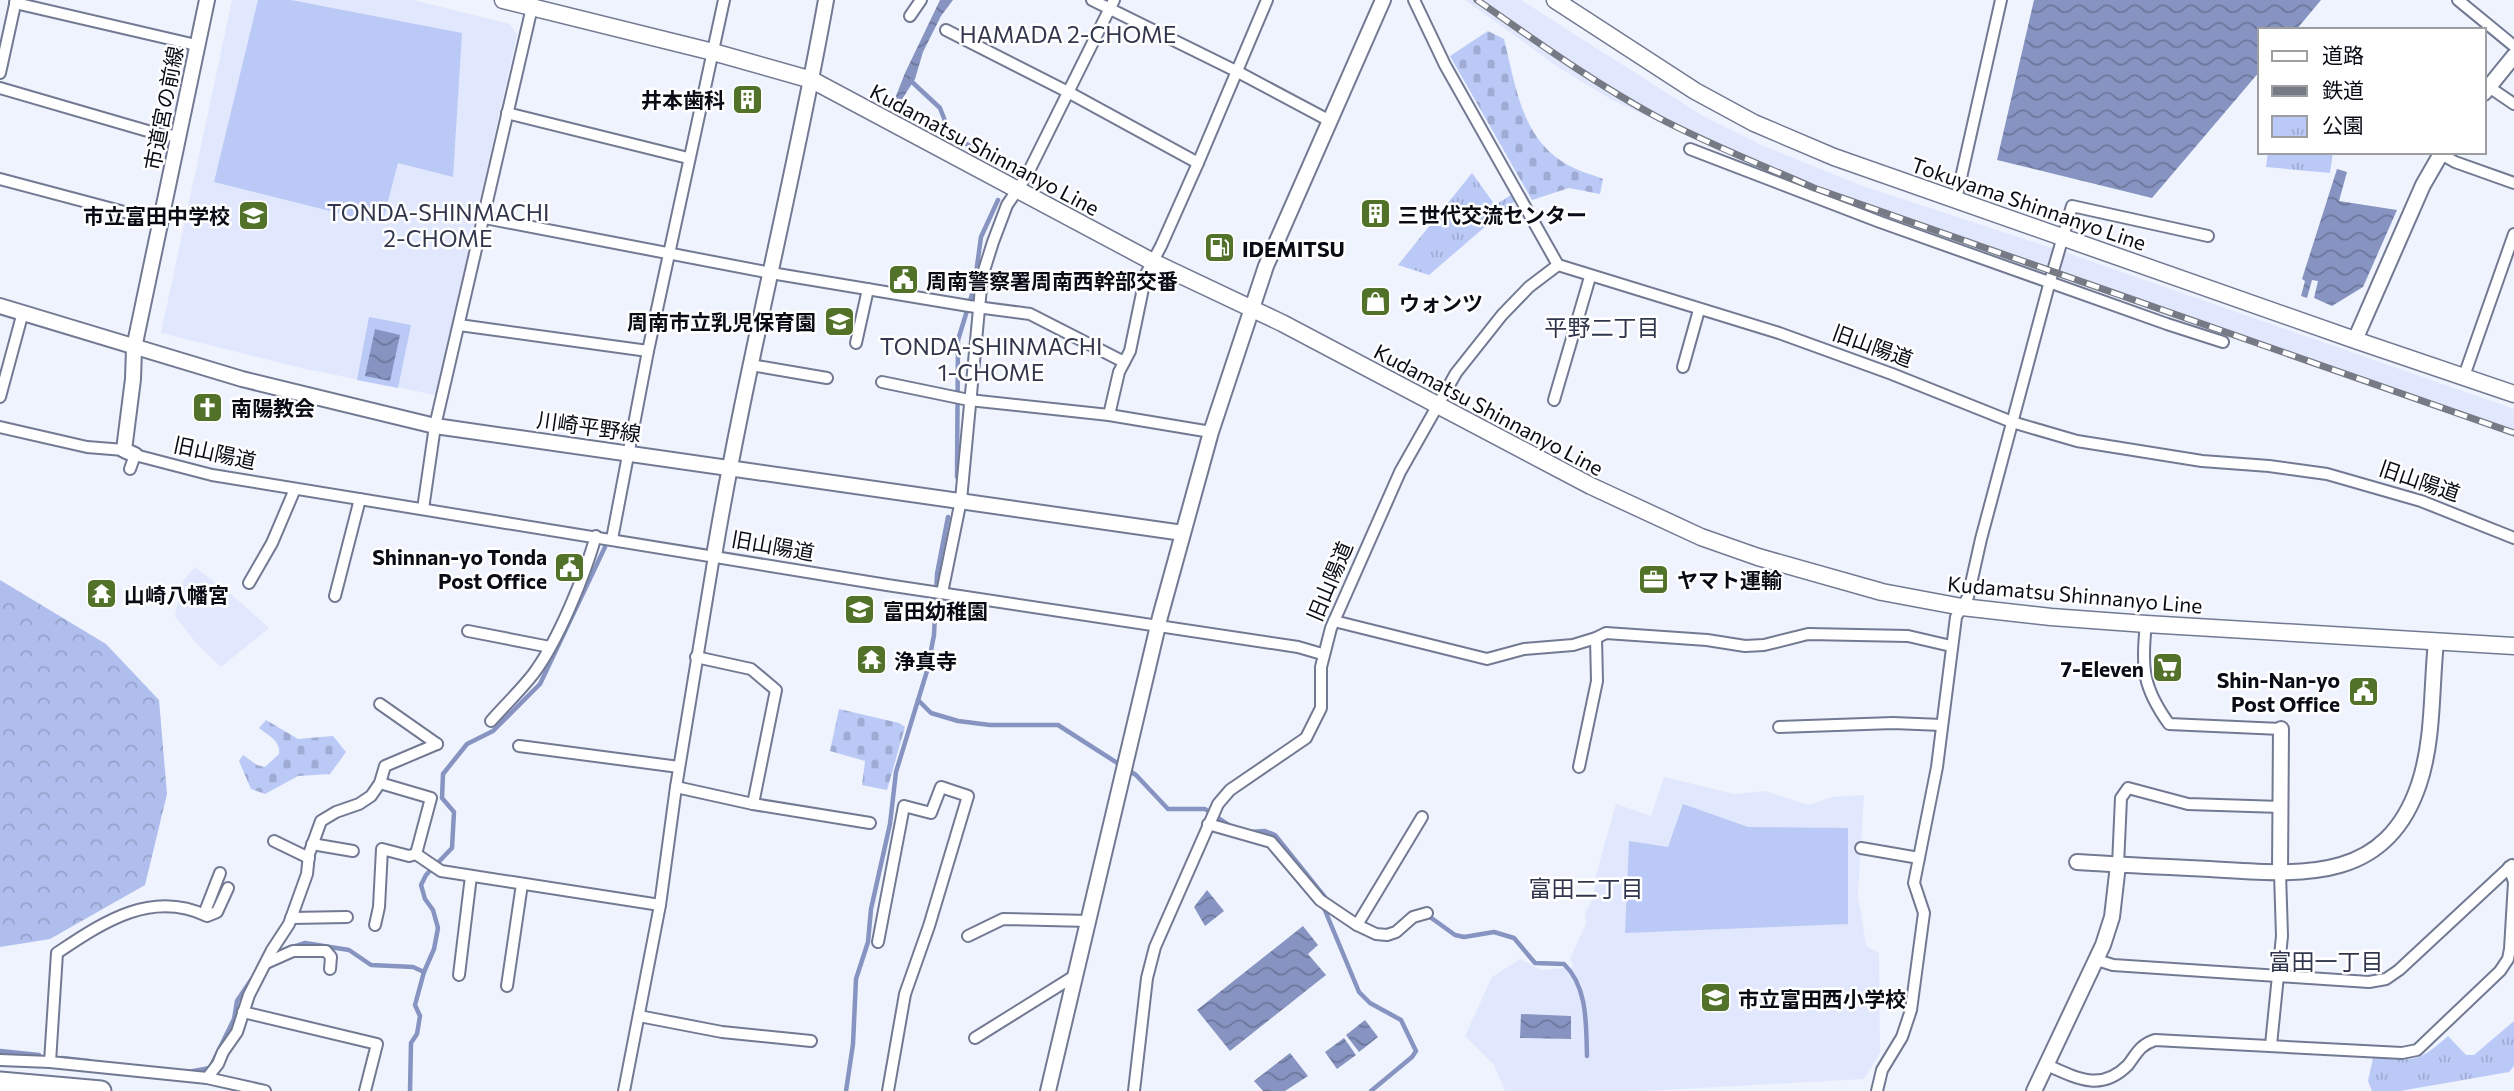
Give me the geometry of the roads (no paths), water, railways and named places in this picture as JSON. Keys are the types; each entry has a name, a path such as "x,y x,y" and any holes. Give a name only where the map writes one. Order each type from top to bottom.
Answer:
{"highway":[{"path":"0,1082 101,1091"}],"main road":[{"name":"Kudamatsu Shinnanyo Line","path":"503,0 533,4 812,80 1153,262 1251,308 1591,486 1701,537 1758,557 1882,592 1962,607 2146,624 2514,646"},
{"name":"Tokuyama Shinnanyo Line","path":"1555,0 1695,91 1755,123 1834,157 2355,341 2514,394"}],"street":[{"name":"市道宮の前線","path":"134,348 207,0"},
{"path":"612,539 688,158 724,0"},
{"path":"624,1091 660,905 696,657 729,467 812,80 826,0"},
{"path":"910,16 921,0"},
{"path":"1092,0 1111,5 1330,121"},
{"path":"1109,415 1124,362 1130,351 1146,274 1198,163 1267,0"},
{"path":"1048,1091 1158,626 1211,432 1271,254 1383,0"},
{"path":"1414,0 1445,65 1558,265"},
{"path":"1956,200 2001,0"},
{"path":"2458,0 2514,46"},
{"path":"0,73 16,2 196,45"},
{"path":"423,509 435,426 533,4"},
{"path":"942,593 961,500 974,307 982,277 1007,205 1018,191 1111,5"},
{"path":"946,30 1068,92 1198,163"},
{"path":"2514,55 2487,90 2514,104"},
{"path":"0,88 158,134 177,136"},
{"path":"506,113 688,158"},
{"path":"1690,149 1880,222 2223,342"},
{"path":"2355,341 2412,208 2440,154"},
{"path":"2443,154 2455,162 2514,183"},
{"path":"0,179 162,222"},
{"path":"1877,1091 1882,1070 1902,1037 1911,1010 1924,913 1914,883 1937,766 1956,617 1968,597 2012,422 2072,206 2208,236"},
{"path":"485,218 771,273 1030,314 1124,362"},
{"path":"2464,376 2514,234"},
{"name":"旧山陽道","path":"0,427 212,475 942,593 1298,647 1322,654 1400,472 1455,373 1502,315 1529,287 1558,265 1779,333 2012,422 2077,441 2143,453 2327,474 2421,501 2514,538"},
{"path":"1554,400 1590,277"},
{"path":"856,343 868,289"},
{"name":"川崎平野線","path":"0,306 242,379 435,426 1183,533"},
{"path":"1683,367 1699,310"},
{"path":"0,397 23,312"},
{"path":"459,324 648,351"},
{"path":"130,458 134,348"},
{"path":"751,365 827,377"},
{"path":"882,382 969,400 1109,415 1211,432"},
{"path":"248,583 272,543 295,488"},
{"path":"335,596 360,499"},
{"path":"491,721 534,674 550,648 588,564 596,536"},
{"path":"1334,621 1487,659 1524,649 1573,645 1606,633 1619,632 1745,646 1765,645 1808,634 1908,636 1951,646"},
{"path":"2146,624 2145,677 2155,704 2169,724 2281,729 2282,936 2272,1045"},
{"path":"468,631 550,648"},
{"path":"1579,767 1597,681 1596,638"},
{"path":"2077,862 2280,873 2324,870 2348,863 2372,851 2392,836 2409,810 2419,783 2427,746 2436,642"},
{"path":"1134,1091 1147,978 1155,947 1218,803 1230,790 1306,738 1321,708 1322,654"},
{"path":"696,657 751,669 776,690 753,804"},
{"path":"207,1078 237,1032 249,995 291,918 307,874 312,844 321,821 371,796 380,783 385,766 437,744 380,704"},
{"path":"1779,727 1893,723 1942,725"},
{"path":"519,746 679,767"},
{"path":"380,783 431,798 416,854"},
{"path":"676,787 753,804 870,824"},
{"path":"878,942 904,806 931,813 942,788 968,796 929,926 905,994 888,1091"},
{"path":"2034,1091 2097,960 2112,917 2121,798 2128,788 2188,804 2281,807"},
{"path":"1357,925 1422,817"},
{"path":"1208,824 1271,842 1320,900 1357,925 1376,934 1387,935 1395,932 1413,917 1427,913"},
{"path":"274,841 309,858"},
{"path":"312,844 353,851"},
{"path":"1861,848 1919,858"},
{"path":"375,925 379,907 382,849 409,856 416,854 441,871 660,905"},
{"path":"2097,960 2113,965 2277,977 2369,982 2386,979 2512,865"},
{"path":"2047,1065 2078,1079 2107,1084 2116,1080 2142,1045 2155,1040 2402,1053 2417,1050 2500,971 2508,959 2514,882 2512,865"},
{"path":"204,914 220,873"},
{"path":"459,975 471,876"},
{"path":"507,986 522,884"},
{"path":"50,1062 57,953 102,923 146,906 171,905 193,909 206,916 217,912 228,888"},
{"path":"291,918 347,918"},
{"path":"968,936 1003,919 1089,921"},
{"path":"266,963 293,951 326,951 331,957 330,969"},
{"path":"975,1038 1076,975"},
{"path":"243,1012 377,1044 365,1091"},
{"path":"639,1016 722,1032 811,1041"},
{"path":"0,1060 50,1062 207,1078 265,1091"}],"water":[{"path":"940,0 953,0 941,16 923,52 915,79 899,104 894,101 905,73"},
{"path":"2034,0 2321,0 2298,28 2258,28 2258,73 2152,198 1997,160"},
{"path":"2337,169 2347,172 2339,201 2397,210 2363,287 2332,306 2314,298 2318,281 2312,280 2307,298 2301,296 2305,281 2302,279"},
{"path":"375,329 400,335 390,381 365,376"},
{"path":"1207,890 1224,911 1205,926 1194,907"},
{"path":"1303,926 1318,945 1308,954 1326,975 1230,1051 1197,1010"},
{"path":"1521,1014 1571,1016 1571,1039 1520,1038"},
{"path":"1365,1020 1378,1037 1359,1052 1346,1035"},
{"path":"1344,1038 1356,1055 1337,1069 1325,1052"},
{"path":"1290,1053 1308,1076 1285,1091 1263,1091 1254,1081"}],"waterway":[{"path":"911,81 940,108 951,136 1013,168"},
{"path":"957,477 958,340 974,288 981,237 998,200"},
{"path":"846,1091 853,1044 856,979 868,942 871,909 890,824 896,772 927,671 934,635 937,574 948,517"},
{"path":"410,1091 411,1043 417,1034 420,1016 415,1005 434,949 438,928 421,885 426,875 452,848 454,812 442,798 443,774 467,744 493,731 540,684 605,547"},
{"path":"918,700 931,713 958,721 990,725 1058,725 1136,775 1168,809 1205,809 1232,827"},
{"path":"1250,832 1265,831 1275,835 1328,901 1324,908 1359,992 1370,1003 1401,1020 1416,1051 1371,1091"},
{"path":"1430,917 1455,935 1464,937 1494,932 1514,938 1535,963 1564,964 1572,973 1582,995 1587,1056"},
{"path":"293,947 305,943 349,950 371,965 413,967 424,972"},
{"path":"188,1072 210,1068 234,1019 237,1001 251,980"},
{"path":"0,1051 39,1055"},
{"path":"62,1058 89,1061"}],"railway":[{"path":"1477,0 1588,76 1657,117 1814,188 2514,433"}],"place":[{"name":"井本歯科","path":"748,99"},
{"name":"三世代交流センター","path":"1375,214"},
{"name":"市立富田中学校","path":"253,215"},
{"name":"IDEMITSU","path":"1219,248"},
{"name":"周南警察署周南西幹部交番","path":"903,280"},
{"name":"ウォンツ","path":"1376,302"},
{"name":"周南市立乳児保育園","path":"839,321"},
{"name":"南陽教会","path":"208,407"},
{"name":"Shinnan-yo Tonda Post Office","path":"570,568"},
{"name":"ヤマト運輸","path":"1654,579"},
{"name":"山崎八幡宮","path":"101,594"},
{"name":"富田幼稚園","path":"860,610"},
{"name":"浄真寺","path":"871,660"},
{"name":"7-Eleven","path":"2167,668"},
{"name":"Shin-Nan-yo Post Office","path":"2363,691"},
{"name":"市立富田西小学校","path":"1715,998"}],"district":[{"name":"HAMADA 2-CHOME","path":"1068,34"},
{"name":"TONDA-SHINMACHI 2-CHOME","path":"438,225"},
{"name":"平野二丁目","path":"1602,327"},
{"name":"TONDA-SHINMACHI 1-CHOME","path":"991,359"},
{"name":"富田二丁目","path":"1586,888"},
{"name":"富田一丁目","path":"2326,961"}]}
